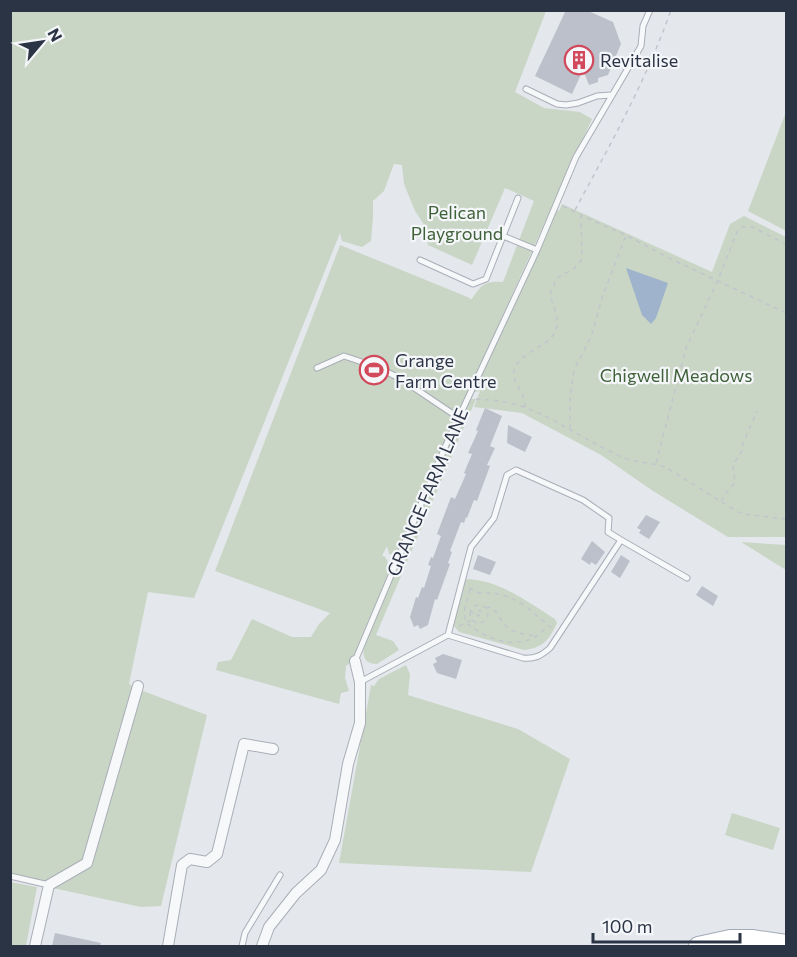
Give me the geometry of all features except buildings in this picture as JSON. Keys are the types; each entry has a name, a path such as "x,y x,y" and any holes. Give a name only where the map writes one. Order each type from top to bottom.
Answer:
{"main road":[{"path":"698,946 730,939 752,939 786,944"}],"street":[{"name":"GRANGE FARM LANE","path":"262,946 269,927 296,893 321,870 335,840 348,764 360,723 360,682 355,662"},
{"path":"35,946 49,885 87,863 138,686"},
{"path":"168,946 182,865 190,859 207,862 217,854 244,744 273,749"}],"lane":[{"name":"GRANGE FARM LANE","path":"355,662 446,445 537,250 576,157 640,46 643,26 650,10"},
{"path":"526,89 557,104 566,105 597,96 611,95"},
{"path":"420,260 473,284 486,279 518,198"},
{"path":"503,236 537,250"},
{"path":"317,368 344,356 401,379 459,418"},
{"path":"448,635 471,547 494,518 507,475 516,470 583,500 609,518 608,532 687,578"},
{"path":"360,682 448,635 523,658 534,659 550,648 621,540"},
{"path":"242,946 245,933 280,875"},
{"path":"10,876 49,885"}],"path":[{"path":"574,211 627,114 671,10"},
{"path":"557,204 786,313"},
{"path":"525,408 526,402 513,375 514,368 527,352 551,338 556,330 558,320 550,294 557,278 575,268 582,259 581,215"},
{"path":"656,464 686,348 717,282 737,232 742,227 752,227 786,244"},
{"path":"570,430 570,398 574,370 591,337 602,298 626,235"},
{"path":"468,398 496,400 518,405 625,459 668,468 738,512 786,519"},
{"path":"721,501 724,494 735,483 734,465 742,451 757,411"},
{"path":"547,626 532,639 518,642 485,636 466,623 464,612 470,588 479,593 494,593 509,597 524,605 547,626 560,634"},
{"path":"481,605 482,614 488,616"},
{"path":"472,619 471,612 475,606 489,607 509,628 518,633 537,636"},
{"path":"472,619 477,622 485,621 488,616 486,608"},
{"path":"476,613 480,610"},
{"path":"471,612 478,616 477,622"},
{"path":"478,616 482,614"},
{"path":"456,628 472,619"}],"green space":[{"name":"Pelican Playground","path":"11,11 546,11 515,92 544,108 580,112 592,119 432,471 397,554 389,554 387,546 382,556 387,560 390,574 352,662 346,666 345,678 349,691 341,693 339,704 216,670 218,662 231,660 252,619 292,637 311,637 330,613 215,571 340,245 471,300 484,285 491,282 503,282 534,201 505,188 472,265 428,245 423,223 415,211 404,184 402,165 394,164 384,191 373,201 371,241 362,247 342,241 340,233 194,598 148,592 129,684 207,715 161,906 141,907 11,879"},
{"path":"786,112 786,231 748,211"},
{"name":"Chigwell Meadows","path":"562,204 712,272 730,224 744,216 786,237 786,537 728,537 653,491 601,455 522,413 474,407 480,391 474,392 557,210 559,211"},
{"path":"469,399 476,399 376,635 393,641 399,650 377,664 371,663 364,657 365,642 368,633 371,633 368,631"},
{"path":"741,542 786,545 786,570"},
{"path":"465,579 501,587 555,619 557,623 551,634 541,645 524,650 459,632 454,622"},
{"path":"406,665 410,674 408,695 518,729 570,759 531,872 339,863 371,685 374,686 379,679"},
{"path":"732,813 780,828 773,850 725,835"},
{"path":"10,882 37,887 26,946 11,946"}],"water":[{"path":"626,268 668,283 656,318 651,324 642,315"}],"place":[{"name":"Revitalise","path":"579,60"},
{"name":"Grange Farm Centre","path":"374,370"}]}
